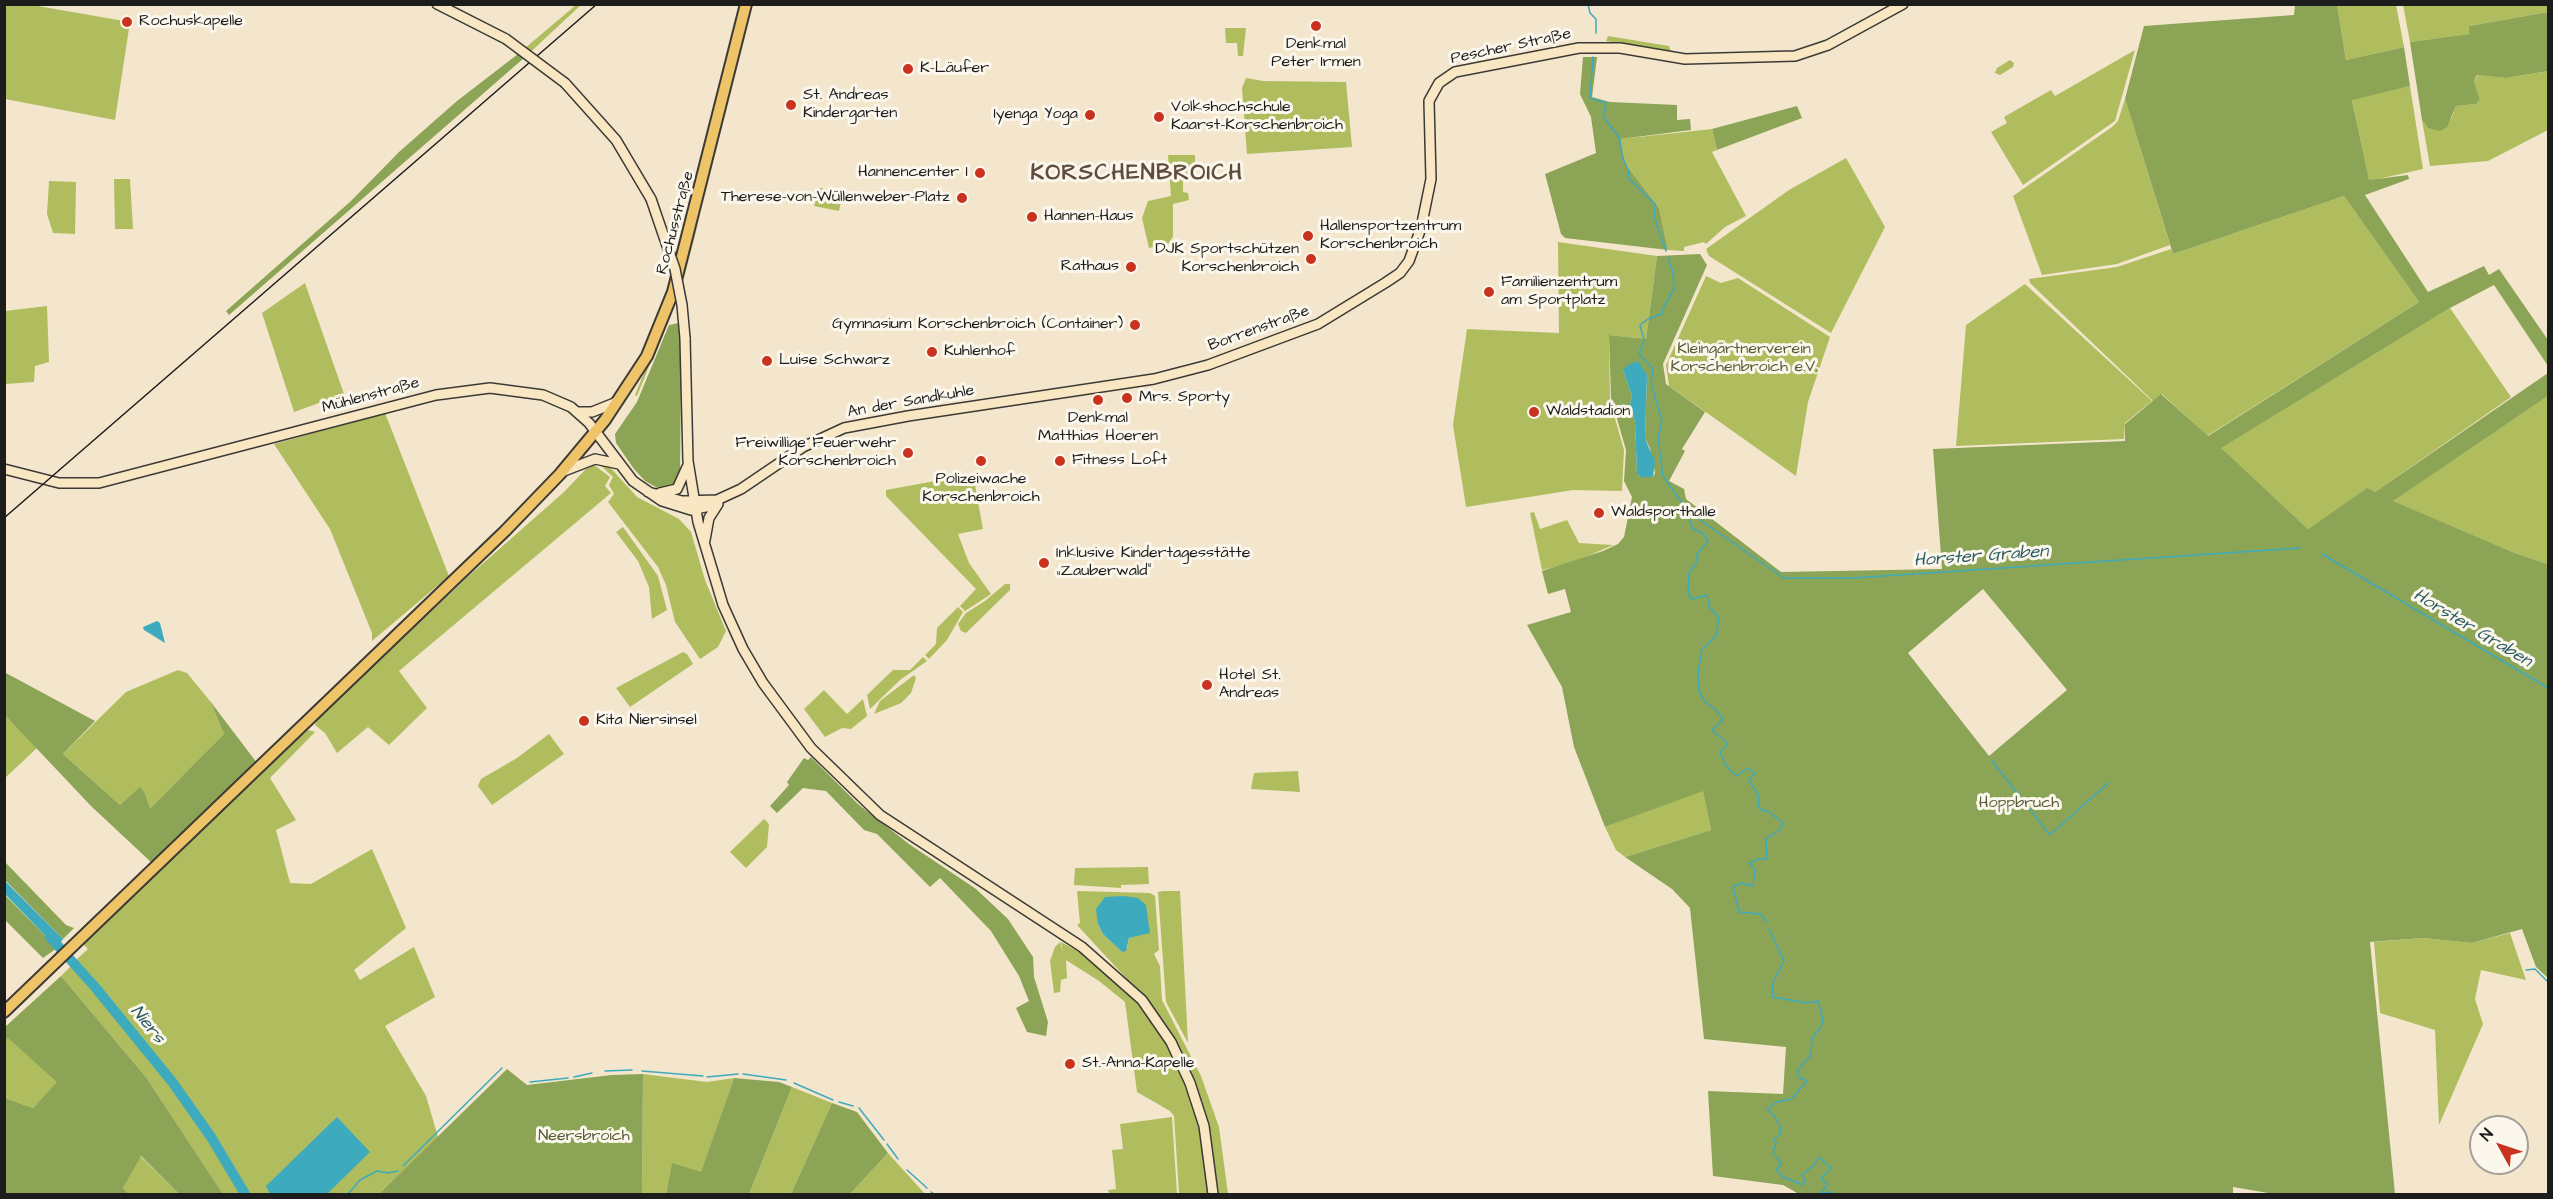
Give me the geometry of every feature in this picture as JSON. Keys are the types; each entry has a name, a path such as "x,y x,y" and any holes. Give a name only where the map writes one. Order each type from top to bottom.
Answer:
{"main road":[{"path":"437,4 506,39 565,83 616,140 651,199 675,268 685,338 688,461 695,506 704,546 723,605 753,667 800,734 837,775 896,827 1089,952 1126,984 1149,1009 1174,1048 1193,1090 1205,1132 1213,1194"},
{"name":"Rochusstraße","path":"4,1012 505,531 560,474 619,402 647,356 673,292 746,4"},
{"name":"Pescher Straße","path":"1407,264 1418,236 1431,184 1429,103 1438,83 1447,75 1545,52 1583,47 1635,50 1685,59 1795,56 1828,45 1903,4"},
{"name":"Borrenstraße","path":"1106,388 1199,367 1301,332 1376,289 1407,264"},
{"name":"Mühlenstraße","path":"4,469 65,484 113,480 464,389 490,388 543,395 560,400 579,412 633,481 671,506 695,506"},
{"name":"An der Sandkuhle","path":"695,506 718,504 803,447 844,428 908,416 1106,388"},
{"path":"579,412 592,412 619,402"},
{"path":"560,474 580,463 596,459 619,464"},
{"path":"648,492 666,493 677,489 684,478 688,461"},
{"name":"An der Sandkuhle","path":"695,506 738,491"},
{"path":"704,546 709,518 718,504"}],"green space":[{"path":"4,5 32,5 130,22 115,120 5,99"},
{"path":"576,5 581,5 524,58 518,54"},
{"name":"Hoppbruch","path":"2295,5 2337,5 2346,60 2404,47 2410,86 2352,100 2369,180 2408,175 2409,179 2365,195 2428,292 2484,266 2489,275 2499,269 2548,340 2548,366 2494,285 2450,308 2221,448 2308,529 2367,488 2375,492 2548,373 2548,396 2393,501 2515,553 2548,564 2548,978 2536,967 2522,929 2472,943 2423,938 2370,942 2395,1194 2274,1194 2233,1187 2233,1193 2239,1194 1799,1194 1783,1185 1713,1176 1708,1091 1783,1094 1786,1047 1704,1039 1690,908 1672,889 1625,857 1711,830 1703,791 1605,827 1574,747 1562,687 1527,625 1571,612 1565,589 1548,594 1542,571 1603,551 1618,544 1624,537 1632,497 1624,481 1626,450 1611,398 1609,335 1646,339 1657,256 1700,254 1707,265 1663,364 1666,384 1705,412 1682,449 1685,451 1669,481 1684,489 1686,499 1781,572 1942,569 1933,449 2125,441 2125,424 2161,394 2208,436 2419,302 2344,196 2173,254 2125,99 2144,26 2294,15","holes":["1623,370 1647,375 1645,439 1650,448 1655,473 1653,477 1641,477 1637,474 1635,422 1630,404 1632,396","1983,589 2067,690 1989,756 1908,653"]},
{"path":"2337,5 2396,5 2404,47 2346,60"},
{"path":"2403,5 2548,5 2548,12 2469,26 2470,34 2410,42"},
{"path":"2548,12 2548,71 2506,78 2477,75 2474,81 2480,100 2476,104 2456,106 2447,127 2440,131 2428,128 2422,120 2410,42 2469,34 2469,26"},
{"path":"1225,28 1246,28 1243,56 1238,56 1237,43 1226,43"},
{"path":"1608,36 1669,46 1671,51 1606,41"},
{"path":"2135,50 2115,121 2023,185 1991,132 2007,123 2004,117 2051,90 2055,96"},
{"path":"518,54 524,58 229,315 226,311 351,201 399,152 457,101"},
{"path":"1583,57 1597,57 1592,97 1610,102 1677,105 1677,120 1690,119 1691,130 1620,139 1626,165 1659,208 1668,250 1565,238 1561,234 1545,174 1596,153 1591,117 1580,94"},
{"path":"2010,60 2014,63 2013,67 2000,75 1995,73 1997,68"},
{"path":"2548,71 2548,130 2488,161 2430,166 2422,120 2428,128 2451,119 2456,106 2476,104 2480,100 2474,81 2478,75 2506,78"},
{"path":"1246,78 1263,81 1346,82 1352,147 1247,154 1242,88"},
{"path":"2410,86 2423,169 2369,181 2352,99"},
{"path":"2125,99 2170,245 2117,264 2042,275 2013,196 2112,127 2118,121"},
{"path":"1797,106 1802,118 1717,150 1712,129"},
{"path":"1712,129 1717,150 1712,152 1746,216 1725,227 1706,244 1704,242 1684,247 1684,251 1668,250 1659,208 1626,165 1620,139"},
{"path":"1168,155 1195,155 1195,180 1183,181 1183,192 1188,193 1189,200 1173,204 1173,237 1168,244 1149,248 1142,218 1148,201 1171,196"},
{"path":"1846,158 1885,227 1831,333 1709,256 1706,249 1789,190"},
{"path":"114,179 130,179 133,229 115,229"},
{"path":"49,181 76,182 75,234 53,233 47,214"},
{"path":"820,188 843,192 839,211 814,206"},
{"path":"2344,196 2419,302 2207,436 2162,394 2153,401 2030,283 2029,279 2117,267 2171,249 2173,254"},
{"path":"699,220 685,273 637,396 635,395 674,299"},
{"name":"Waldstadion","path":"1558,242 1657,256 1646,339 1609,335 1610,401 1624,450 1622,491 1573,490 1466,507 1453,425 1467,329 1559,333"},
{"name":"Kleingärtnerverein Korschenbroich e.V.","path":"1706,276 1721,283 1738,278 1830,337 1808,402 1796,476 1669,386 1666,365"},
{"path":"305,283 344,394 294,412 262,313"},
{"path":"2025,284 2152,401 2125,423 2124,439 1956,446 1966,325"},
{"path":"47,306 49,362 35,366 34,382 5,384 5,311"},
{"path":"2450,308 2511,397 2375,492 2366,489 2308,529 2220,448"},
{"path":"679,323 680,477 671,488 661,490 645,481 634,469 616,443 615,434 637,402 669,325"},
{"path":"2548,396 2548,564 2515,553 2392,501"},
{"path":"385,413 449,576 372,641 372,633 330,529 274,444"},
{"path":"597,462 608,465 637,497 679,519 691,532 705,580 726,631 718,647 700,659 675,622 666,585 658,567 608,502 614,494 609,485 613,477"},
{"path":"594,465 610,477 605,486 611,493 399,671 427,708 389,745 368,727 337,753 325,733 315,725 318,718 472,573 564,492 586,469"},
{"path":"973,474 983,529 958,534 969,563 991,594 965,611 960,606 976,589 886,496 886,490"},
{"path":"1534,512 1540,529 1567,520 1579,543 1613,545 1572,563 1542,570 1530,513"},
{"path":"623,527 658,576 667,610 652,619 649,587 638,561 616,532"},
{"path":"1005,584 1010,584 1010,590 966,633 961,631 958,624 966,613"},
{"path":"958,607 963,612 947,640 929,659 925,655 936,644 937,628"},
{"path":"683,652 693,664 630,707 616,688"},
{"path":"923,657 927,661 900,680 870,709 867,695 893,670 910,670"},
{"path":"178,670 187,673 210,701 224,734 150,810 145,793 140,788 120,805 63,754 126,692"},
{"path":"4,672 95,721 63,754 120,805 140,787 145,793 150,809 224,734 210,701 257,763 152,863 91,806 5,715"},
{"path":"914,675 916,678 911,693 901,703 874,714 880,701"},
{"path":"824,690 847,714 863,699 867,716 851,729 842,728 825,737 804,709"},
{"path":"5,715 38,747 5,778"},
{"path":"304,729 315,732 270,778 296,820 276,830 290,883 311,884 372,849 406,928 354,970 360,980 414,947 435,997 385,1026 426,1096 438,1137 379,1194 249,1194 201,1115 163,1064 76,960 88,949 83,944"},
{"path":"549,734 564,754 492,805 478,786 481,779 517,758"},
{"path":"811,757 858,804 909,844 976,889 1008,919 1033,957 1034,977 1048,1022 1046,1036 1027,1032 1016,1008 1029,1001 1019,976 991,931 940,878 930,887 877,834 864,830 826,791 803,788 777,813 770,806 789,785 787,782 804,758 808,760"},
{"path":"1298,771 1300,792 1251,789 1254,773"},
{"path":"1703,790 1711,830 1625,857 1616,850 1605,827"},
{"path":"764,819 769,824 767,847 746,868 730,852"},
{"path":"4,861 66,925 74,928 63,939 5,880"},
{"path":"1148,867 1149,884 1121,885 1121,888 1074,885 1075,868"},
{"path":"1077,891 1150,893 1155,896 1159,950 1154,954 1160,966 1162,1000 1201,1076 1219,1127 1228,1194 1218,1194 1205,1115 1148,1002 1077,925 1080,923","holes":["1098,924 1134,936 1129,938 1127,948 1122,952 1103,934"]},
{"path":"1180,891 1188,1043 1166,1002 1158,892"},
{"path":"4,894 57,948 43,958 5,920"},
{"path":"2510,933 2526,980 2481,970 2475,999 2483,1024 2439,1125 2435,1030 2380,1013 2374,942 2423,938 2472,943"},
{"path":"1060,942 1063,954 1061,942 1088,957 1132,996 1164,1040 1182,1073 1198,1121 1208,1194 1179,1194 1174,1116 1170,1111 1137,1092 1125,1002 1099,981 1066,960 1067,978 1061,980 1060,992 1054,993 1050,961 1055,947"},
{"path":"72,965 195,1118 242,1194 223,1194 146,1077 61,976"},
{"path":"61,976 146,1077 223,1194 179,1194 141,1156 123,1188 129,1194 5,1194 5,1098 33,1108 57,1082 8,1038 5,1041 5,1027"},
{"path":"8,1037 58,1082 33,1108 5,1098 4,1041"},
{"name":"Neersbroich","path":"507,1069 527,1085 612,1075 643,1074 642,1194 379,1194"},
{"path":"643,1074 707,1082 734,1078 701,1173 672,1164 666,1194 642,1194"},
{"name":"Neersbroich","path":"734,1078 779,1082 792,1087 749,1194 666,1194 672,1163 701,1172"},
{"path":"792,1087 832,1103 791,1194 749,1194"},
{"path":"832,1103 857,1112 888,1153 850,1194 791,1194"},
{"path":"1172,1117 1177,1194 1109,1194 1108,1190 1116,1189 1112,1150 1123,1149 1120,1124"},
{"path":"888,1153 925,1194 850,1194"},
{"path":"140,1156 179,1194 129,1194 123,1188"}],"water":[{"path":"1638,361 1647,375 1645,439 1655,461 1653,477 1641,477 1637,474 1635,422 1630,404 1632,396 1623,370"},
{"path":"157,621 160,623 165,643 144,630 143,627"},
{"path":"4,880 63,939 57,948 5,894"},
{"path":"1105,897 1138,898 1146,905 1150,933 1129,938 1126,951 1122,952 1103,934 1098,924 1096,909"},
{"path":"337,1117 370,1152 327,1194 270,1194 266,1186"}],"waterway":[{"path":"1588,4 1590,13 1596,19 1596,33"},
{"path":"1593,57 1590,98 1606,103 1603,116 1620,139 1622,156 1629,172 1628,178 1655,204 1654,217 1666,251"},
{"path":"1668,257 1674,289 1662,314 1640,325 1644,340 1639,354 1653,369 1651,383 1662,421 1658,438 1663,476 1684,506 1693,529 1702,533 1708,541 1697,554 1696,563 1689,573 1688,594 1692,599 1707,595 1709,606 1719,619 1716,636 1702,649 1698,673 1699,692 1706,703 1723,719 1712,730 1728,744 1720,752 1725,764 1736,776 1748,768 1755,773 1749,781 1759,796 1758,805 1761,810 1768,811 1783,823 1781,829 1766,839 1767,859 1749,863 1755,869 1753,886 1741,883 1733,887 1739,912 1761,914 1766,922"},
{"name":"Horster Graben","path":"1684,509 1784,578 1853,578 2300,548"},
{"name":"Horster Graben","path":"2322,554 2548,688"},
{"path":"1992,761 2050,835 2108,783"},
{"path":"1769,929 1784,961 1773,982 1772,997 1807,1003 1818,1001 1823,1020 1821,1027 1812,1038 1811,1055 1798,1070 1798,1077 1807,1081 1791,1099 1777,1102 1767,1109 1780,1126 1781,1133 1774,1139 1776,1143 1773,1153 1781,1163 1776,1170 1783,1177 1803,1185 1805,1181 1802,1175 1815,1164 1819,1157 1831,1168 1823,1176 1822,1180 1828,1184 1821,1193 1832,1192 1832,1194"},
{"name":"Niers","path":"50,937 95,987 173,1083 211,1137 245,1194"},
{"path":"2526,970 2535,969 2548,982"},
{"path":"403,1166 502,1068"},
{"path":"605,1071 632,1070"},
{"path":"642,1071 703,1076"},
{"path":"574,1077 592,1073"},
{"path":"707,1077 738,1074"},
{"path":"743,1074 786,1080"},
{"path":"530,1082 568,1078"},
{"path":"794,1083 833,1100"},
{"path":"839,1102 853,1106"},
{"path":"859,1108 884,1140"},
{"path":"887,1144 898,1159"},
{"path":"907,1170 927,1188"},
{"path":"348,1194 360,1180 377,1171 388,1173 398,1171"}],"railway":[{"path":"4,518 597,4"}],"place":[{"name":"Rochuskapelle","path":"127,22"},
{"name":"Denkmal Peter Irmen","path":"1316,26"},
{"name":"K-Läufer","path":"908,69"},
{"name":"St. Andreas Kindergarten","path":"791,105"},
{"name":"Iyenga Yoga","path":"1090,115"},
{"name":"Volkshochschule Kaarst-Korschenbroich","path":"1159,117"},
{"name":"Hannencenter I","path":"980,173"},
{"name":"Therese-von-Wüllenweber-Platz","path":"962,198"},
{"name":"Hannen-Haus","path":"1032,217"},
{"name":"Hallensportzentrum Korschenbroich","path":"1308,236"},
{"name":"DJK Sportschützen Korschenbroich","path":"1311,259"},
{"name":"Rathaus","path":"1131,267"},
{"name":"Familienzentrum am Sportplatz","path":"1489,292"},
{"name":"Gymnasium Korschenbroich (Container)","path":"1135,325"},
{"name":"Kuhlenhof","path":"932,352"},
{"name":"Luise Schwarz","path":"767,361"},
{"name":"Mrs. Sporty","path":"1127,398"},
{"name":"Denkmal Matthias Hoeren","path":"1098,400"},
{"name":"Waldstadion","path":"1534,412"},
{"name":"Freiwillige Feuerwehr Korschenbroich","path":"908,453"},
{"name":"Polizeiwache Korschenbroich","path":"981,461"},
{"name":"Fitness Loft","path":"1060,461"},
{"name":"Waldsporthalle","path":"1599,513"},
{"name":"Inklusive Kindertagesstätte „Zauberwald“","path":"1044,563"},
{"name":"Hotel St. Andreas","path":"1207,685"},
{"name":"Kita Niersinsel","path":"584,721"},
{"name":"St.-Anna-Kapelle","path":"1070,1064"}],"district":[{"name":"KORSCHENBROICH","path":"1137,174"}]}
